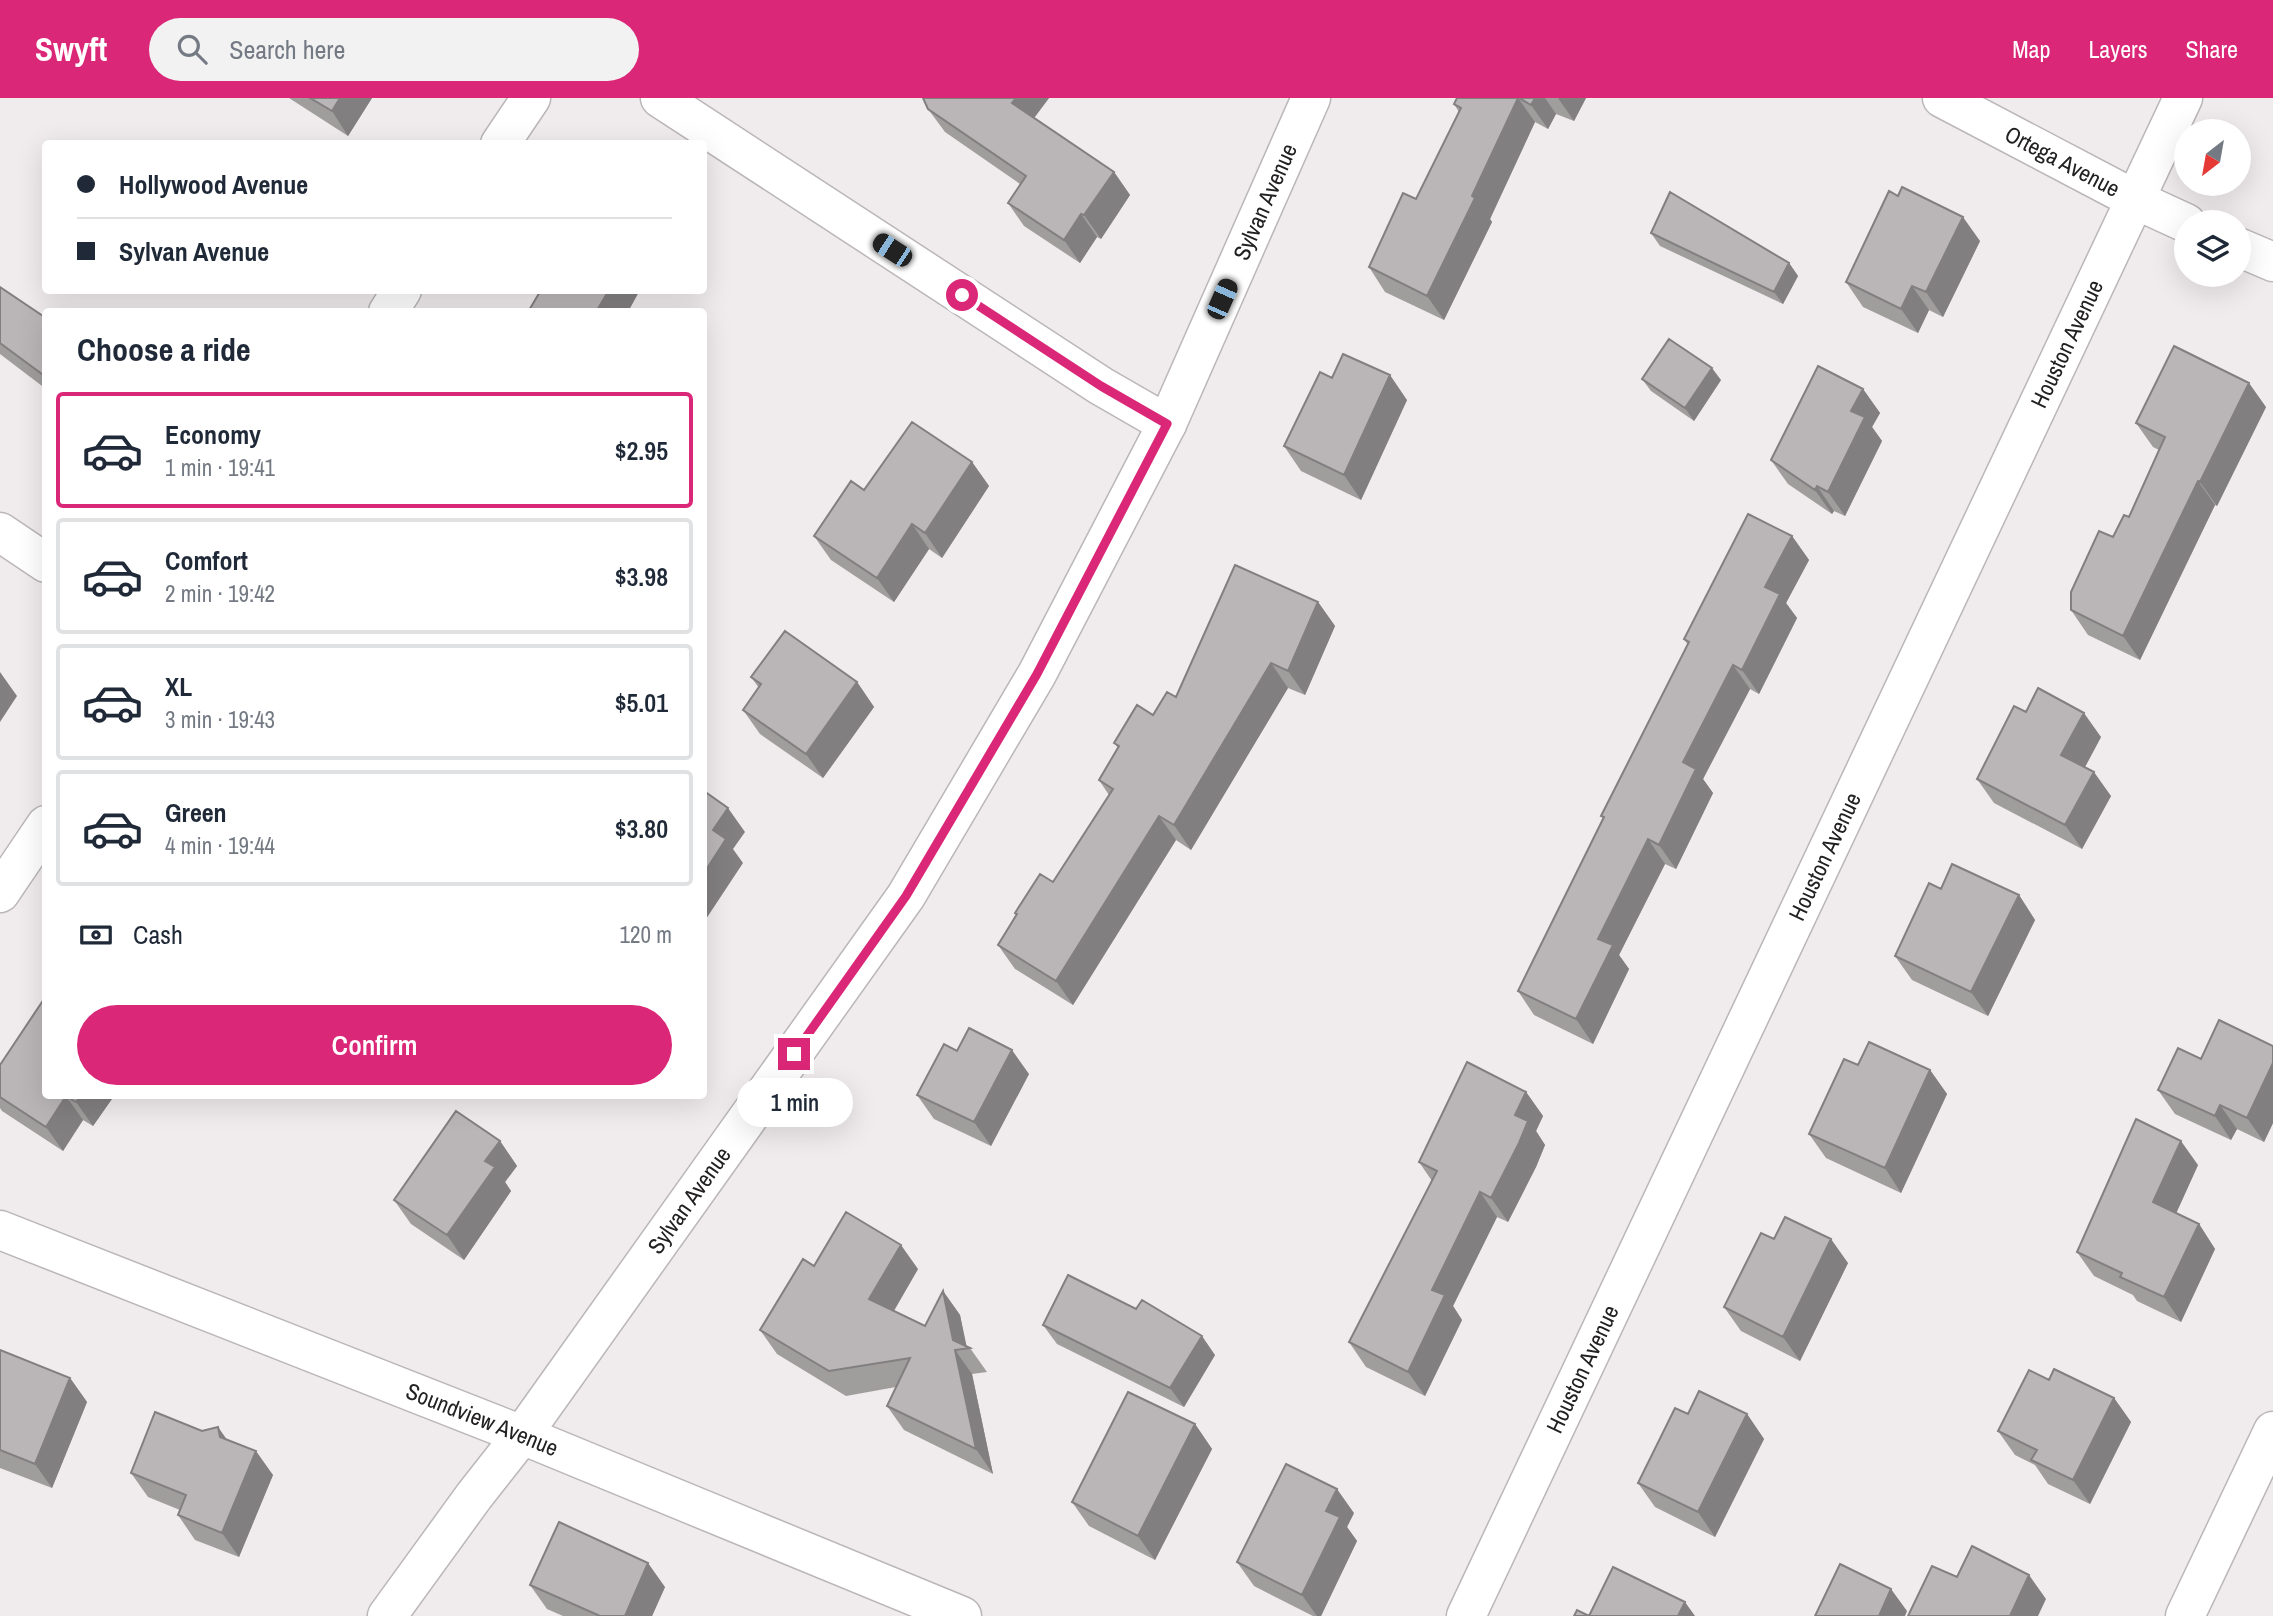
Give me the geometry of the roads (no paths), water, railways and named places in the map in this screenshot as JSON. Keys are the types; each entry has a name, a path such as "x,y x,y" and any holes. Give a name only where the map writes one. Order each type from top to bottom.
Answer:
{"street":[{"path":"503,140 531,98"},
{"path":"660,98 1090,378 1167,424"},
{"name":"Sylvan Avenue","path":"387,1616 474,1496 523,1435 906,896 1037,674 1167,424 1311,98"},
{"name":"Ortega Avenue","path":"1942,98 2174,217"},
{"name":"Houston Avenue","path":"1466,1616 2183,98"},
{"path":"2251,253 2273,262"},
{"path":"0,532 42,560"},
{"path":"0,893 42,831"},
{"name":"Soundview Avenue","path":"0,1230 523,1435 962,1616"},
{"path":"2185,1616 2273,1430"}]}
